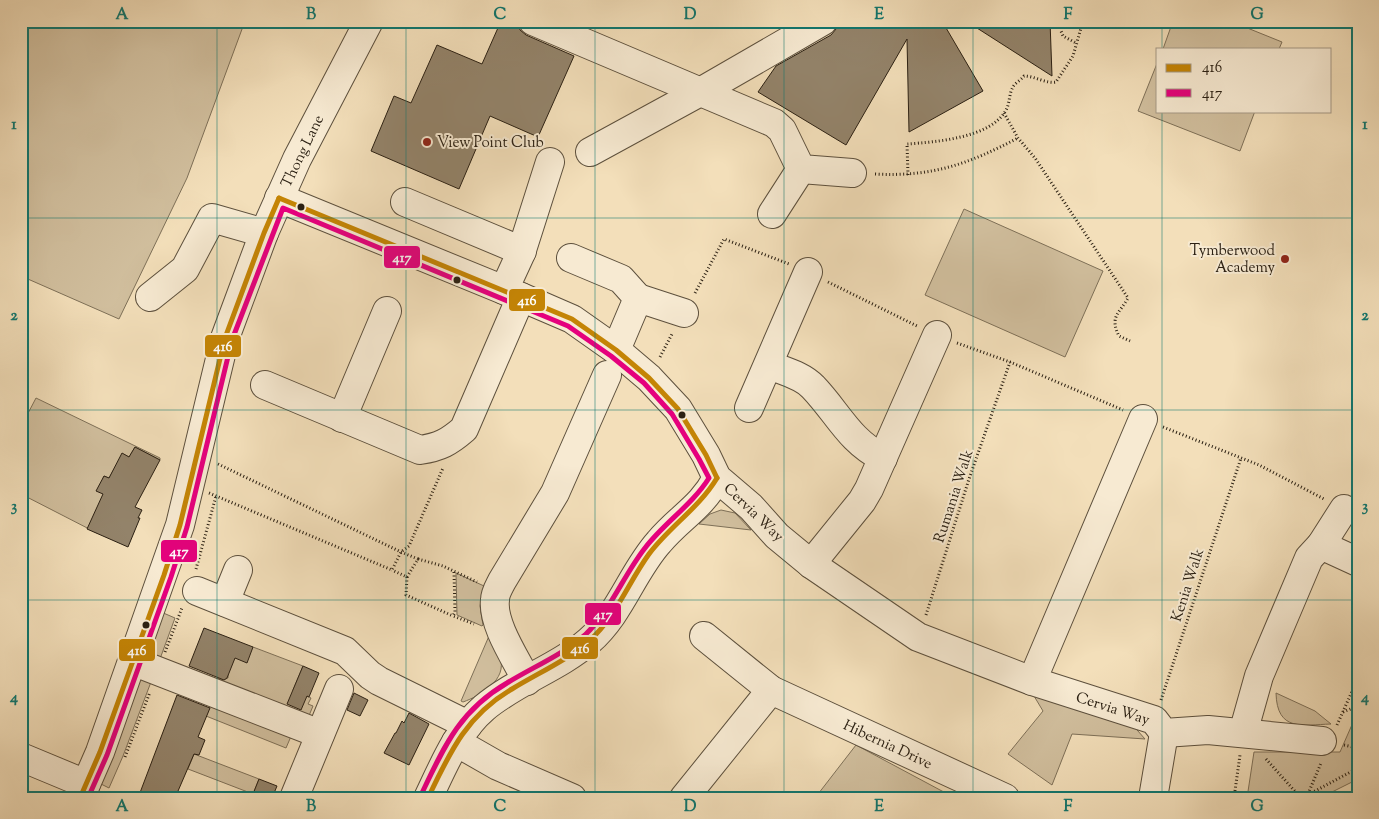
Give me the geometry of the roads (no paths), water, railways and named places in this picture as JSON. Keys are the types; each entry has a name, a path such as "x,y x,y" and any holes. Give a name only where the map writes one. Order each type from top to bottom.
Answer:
{"street":[{"name":"Thong Lane","path":"83,791 100,752 175,542 225,338 264,233 297,159 369,21"},
{"path":"533,21 778,126 801,169"},
{"path":"590,152 700,92 823,21"},
{"path":"265,385 420,450 447,441 464,429 513,293 522,251 550,162"},
{"path":"801,169 852,173"},
{"path":"772,214 801,169"},
{"name":"Cervia Way","path":"279,198 513,293 572,319 616,350 649,378 678,409 706,455 717,478 750,507 777,536 811,564 918,637 1032,681 1159,726 1327,742"},
{"path":"405,202 522,251"},
{"path":"150,297 185,269 212,218 264,233"},
{"path":"571,258 621,279 638,298 684,313"},
{"path":"749,408 808,272"},
{"path":"616,350 638,298"},
{"path":"342,418 387,311"},
{"path":"811,564 862,501 937,335"},
{"path":"769,365 796,376 813,387 850,434 871,452 883,458"},
{"path":"527,680 499,623 495,607 497,591 555,493 607,376"},
{"path":"1032,681 1143,419"},
{"path":"428,798 462,734 483,709 589,641 615,612 657,544 668,531 700,504 709,493 717,478"},
{"path":"1243,734 1260,676 1309,558 1321,545 1344,509"},
{"path":"1321,545 1358,562"},
{"path":"225,602 238,570"},
{"path":"197,591 345,651 370,675 462,734 498,766 572,798"},
{"name":"Hibernia Drive","path":"704,636 770,690 1005,798"},
{"path":"132,661 320,734"},
{"path":"294,798 339,689"},
{"path":"684,798 770,690"},
{"path":"1153,798 1159,726"},
{"path":"21,757 83,791"}],"place":[{"name":"View Point Club","path":"427,142"},
{"name":"Tymberwood Academy","path":"1285,259"}]}
